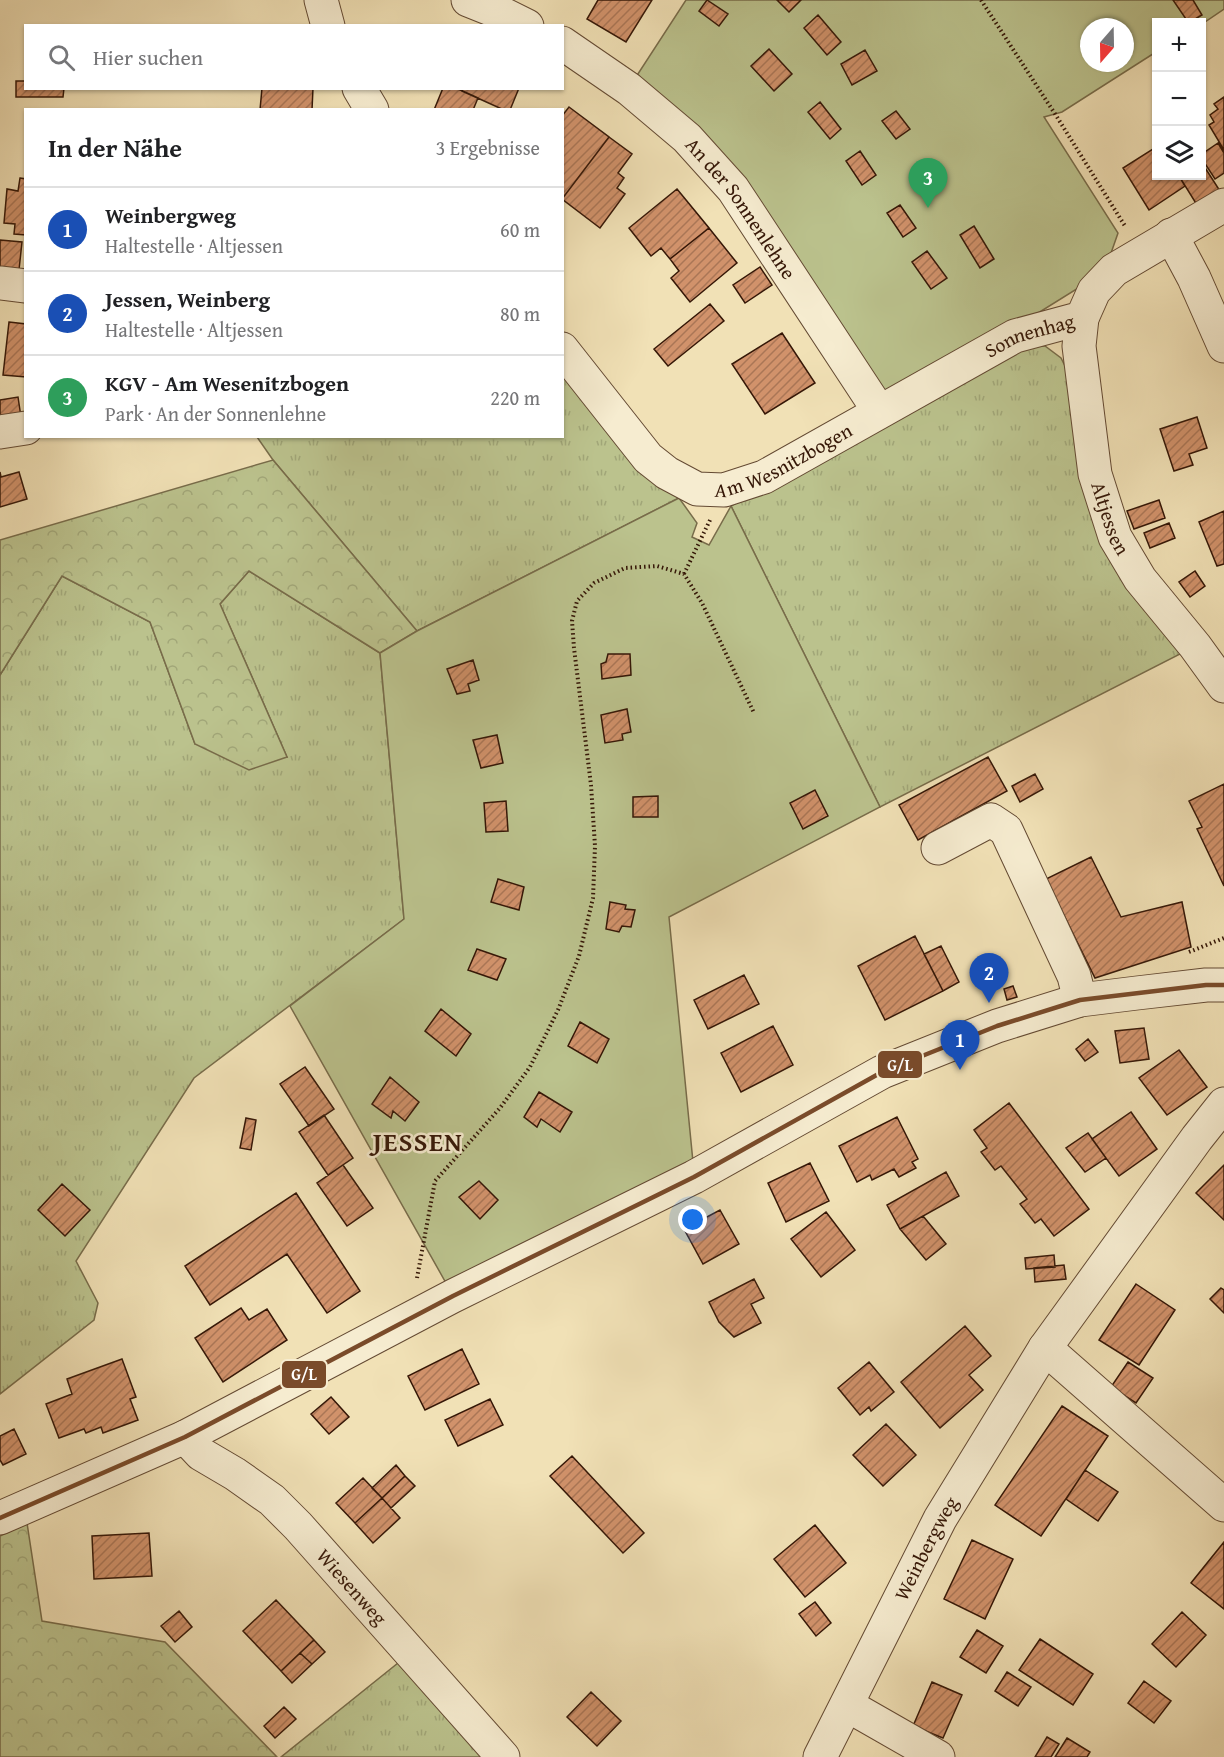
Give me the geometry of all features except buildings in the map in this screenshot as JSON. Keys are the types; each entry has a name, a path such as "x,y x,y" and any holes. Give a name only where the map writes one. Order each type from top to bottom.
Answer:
{"street":[{"path":"321,0 327,24"},
{"path":"468,0 523,24"},
{"name":"An der Sonnenlehne","path":"564,44 629,89 687,138 733,189 879,411"},
{"path":"360,90 371,108"},
{"name":"Sonnenhag","path":"879,411 1015,336 1082,318 1094,291 1114,270 1224,205"},
{"path":"1171,235 1194,278 1224,346"},
{"path":"0,284 24,286"},
{"name":"Altjessen","path":"1082,318 1079,346 1095,474 1114,537 1140,579 1195,646 1224,686"},
{"name":"Am Wesnitzbogen","path":"564,352 648,458 667,473 697,489 724,490 764,477 879,411"},
{"path":"0,432 24,428"},
{"path":"938,848 991,820 1006,830 1074,976 1080,1000"},
{"path":"0,1518 185,1437 409,1320 694,1177 882,1072 997,1026 1080,1000 1224,985"},
{"name":"Weinbergweg","path":"820,1757 940,1519 1045,1348 1224,1104"},
{"path":"1045,1348 1224,1505"},
{"name":"Wiesenweg","path":"185,1437 201,1454 272,1500 298,1526 503,1757"},
{"path":"847,1705 938,1757"}],"path":[{"path":"981,0 1142,252"},
{"path":"684,574 724,490"},
{"path":"409,1320 435,1181 500,1108 530,1067 558,1010 579,956 592,898 595,846 591,785 572,621 577,601 594,583 625,568 657,566 684,574 702,603 754,713"}],"green space":[{"path":"686,0 1224,0 1224,9 1206,21 1206,18 1152,18 1152,55 1134,66 1134,18 1080,18 1080,72 1125,72 1062,112 1044,117 1118,233 1110,256 1088,282 1014,328 884,395 634,80"},
{"path":"1021,346 1045,346 1061,358 1069,374 1085,474 1184,652 880,807 731,506"},
{"path":"564,367 661,485 679,498 417,631 273,460 258,438 564,438"},
{"path":"273,460 417,631 380,653 249,571 220,604 287,757 249,770 195,744 150,622 62,576 0,675 0,540"},
{"path":"679,498 697,523 692,537 709,545 731,506 880,807 669,917 693,1162 446,1283 290,1006 404,919 380,653 417,631"},
{"path":"249,571 380,653 404,919 194,1078 76,1261 98,1303 94,1320 0,1394 0,675 62,576 150,622 195,744 287,757 220,604"},
{"path":"27,1523 42,1621 165,1642 277,1757 0,1757 0,1536"},
{"path":"403,1659 490,1757 281,1757"}],"transit line":[{"name":"G/L","path":"0,1518 185,1437 453,1296 694,1177 882,1072 997,1026 1080,1000 1206,985 1224,985"}],"place":[{"name":"KGV - Am Wesenitzbogen","path":"928,208"},
{"name":"Jessen, Weinberg","path":"989,1003"},
{"name":"Weinbergweg","path":"960,1070"}],"district":[{"name":"JESSEN","path":"418,1142"}]}
